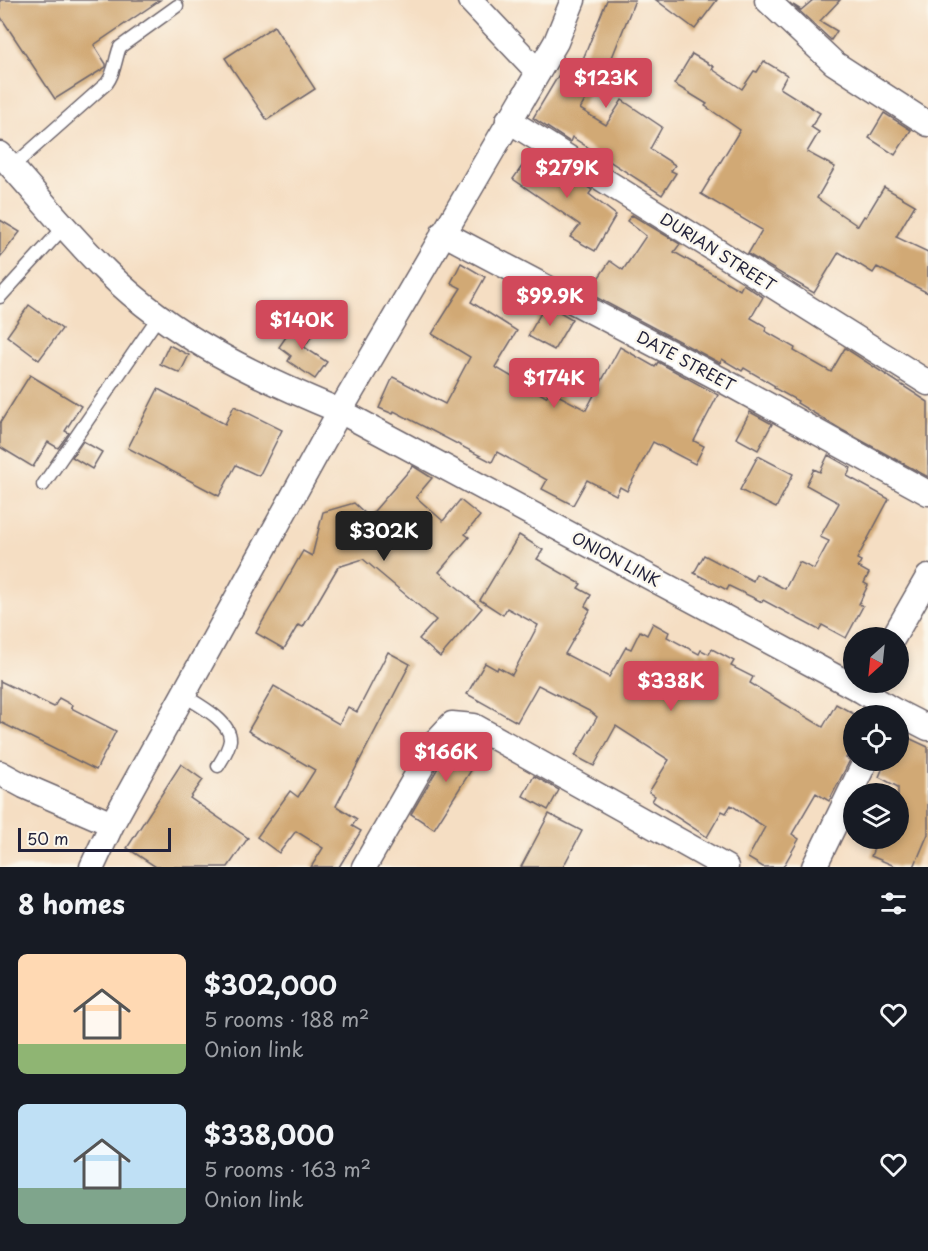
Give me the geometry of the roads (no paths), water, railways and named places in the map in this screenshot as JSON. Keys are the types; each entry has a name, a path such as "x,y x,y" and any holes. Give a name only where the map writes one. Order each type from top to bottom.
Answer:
{"street":[{"path":"470,0 538,72"},
{"path":"92,867 112,824 340,411 508,120 556,42 573,0"},
{"path":"767,0 834,63 928,124"},
{"name":"DURIAN STREET","path":"508,120 928,383"},
{"name":"ONION LINK","path":"6,161 107,273 159,316 214,353 284,388 340,411 843,675"},
{"name":"DATE STREET","path":"443,233 724,381 928,493"},
{"path":"899,627 928,577"},
{"name":"ONION LINK","path":"871,693 882,705"},
{"name":"ONION LINK","path":"909,720 928,728"},
{"path":"364,867 437,740 453,724 474,726 726,867"},
{"path":"814,867 861,771"},
{"path":"0,773 24,786 112,824"}],"lane":[{"path":"6,161 107,83 113,76 120,47 177,6"},
{"path":"0,297 65,226"},
{"path":"43,485 159,316"},
{"path":"183,695 223,723 229,733 230,741 218,766"}]}
